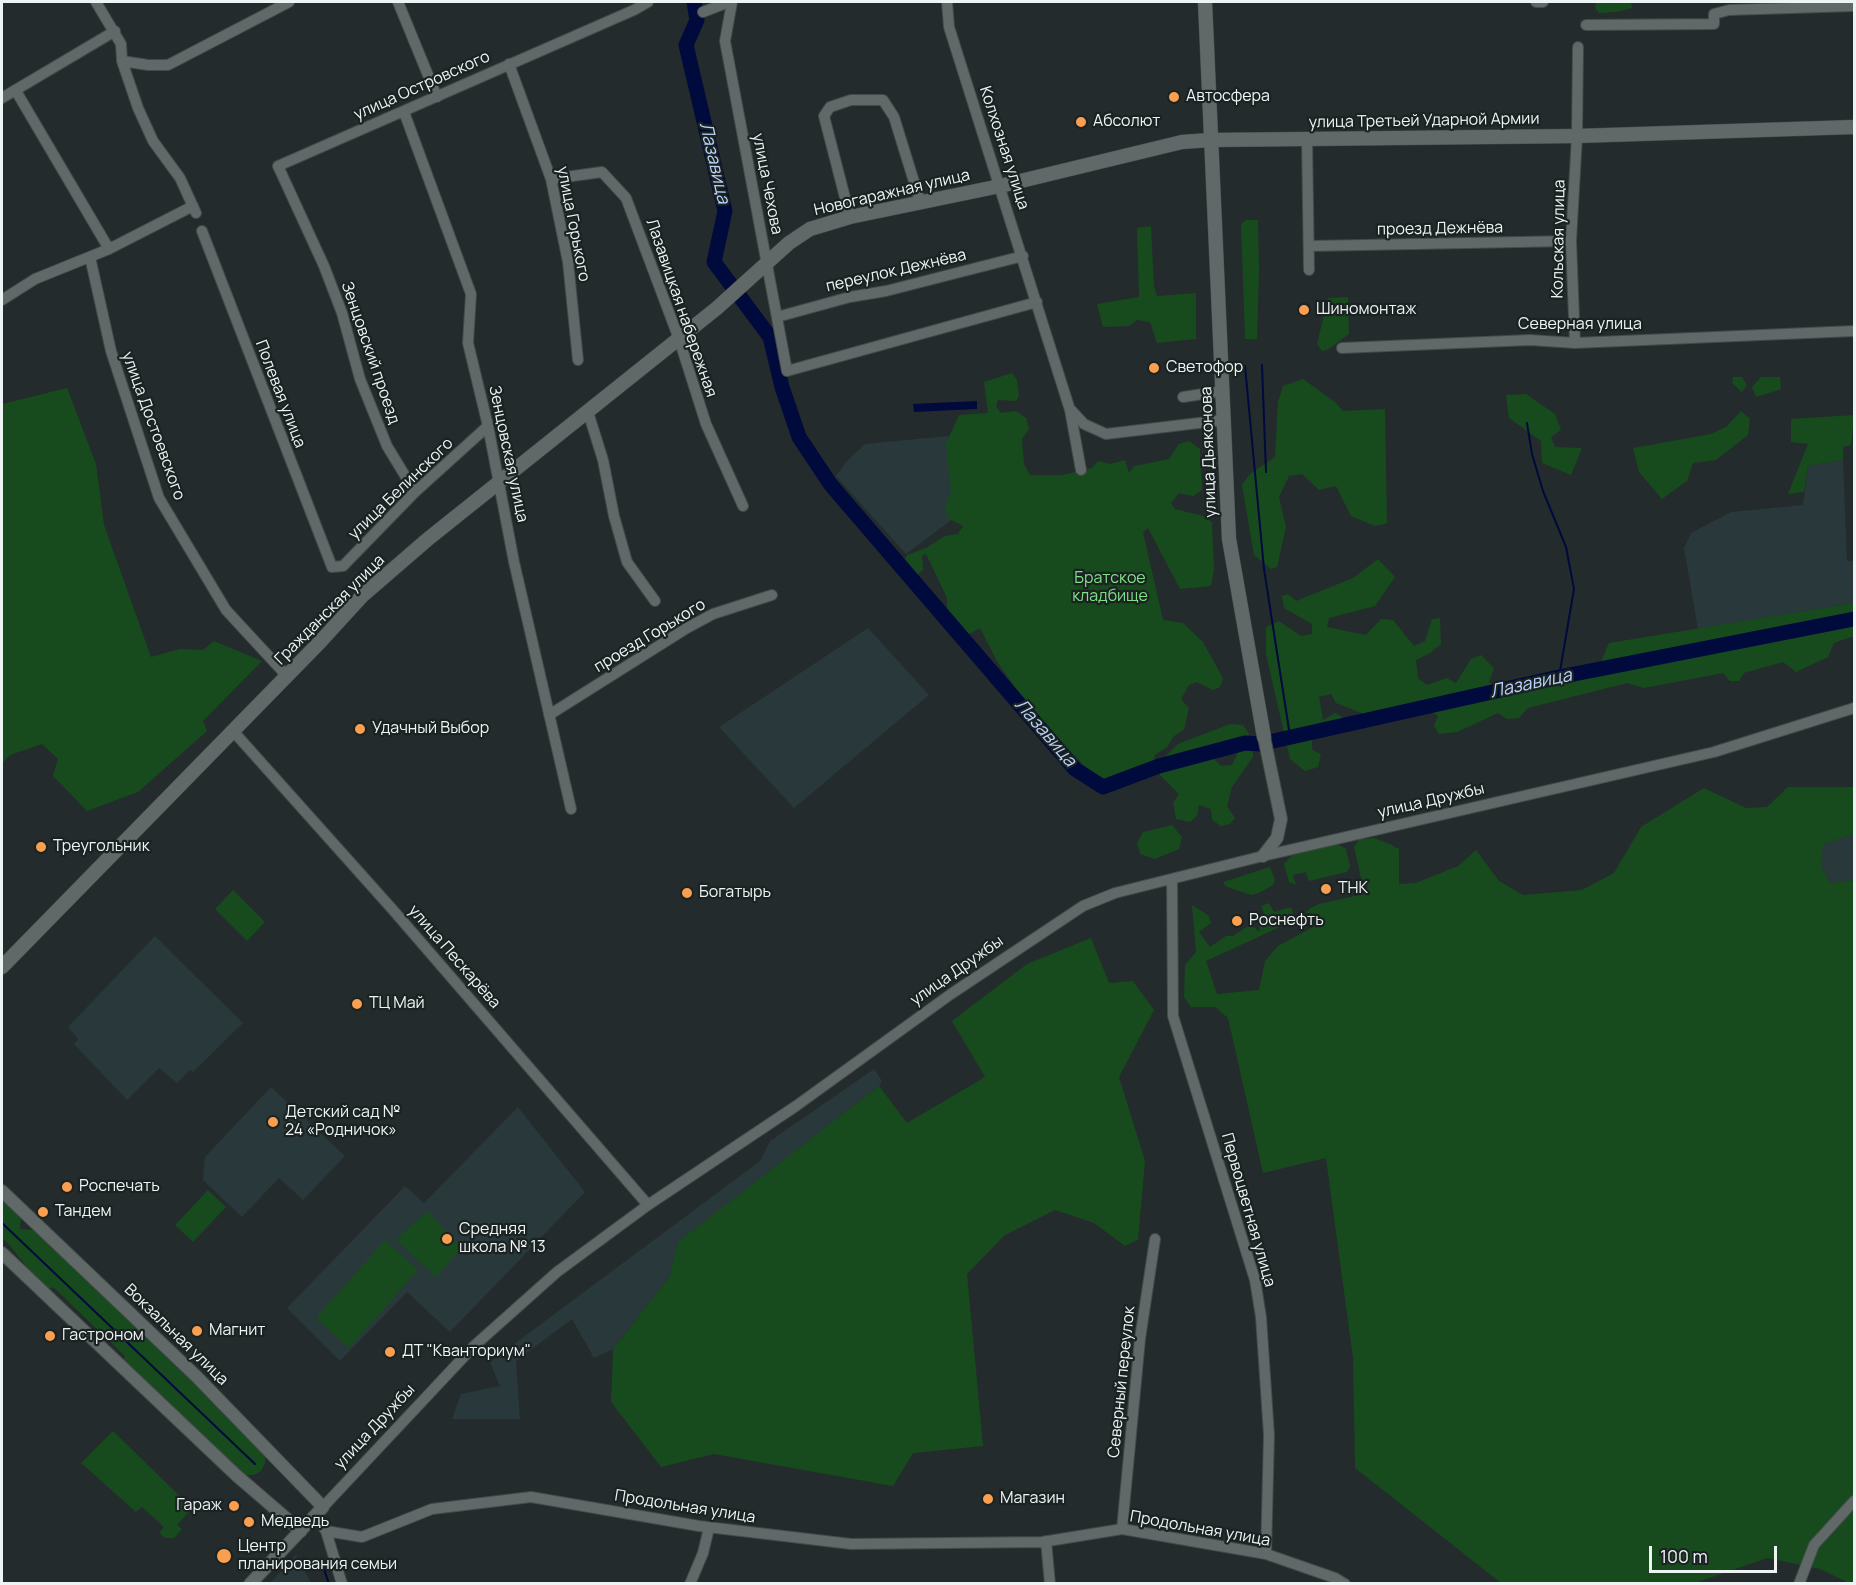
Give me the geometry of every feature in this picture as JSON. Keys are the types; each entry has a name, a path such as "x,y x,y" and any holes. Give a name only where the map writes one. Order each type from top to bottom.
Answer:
{"main road":[{"name":"улица Дьяконова","path":"1205,2 1229,539 1264,737"},
{"name":"улица Третьей Ударной Армии","path":"1000,186 1182,142 1210,140 1577,136 1854,128"},
{"name":"Новогаражная улица","path":"766,262 810,229 850,217 1000,186"},
{"name":"Гражданская улица","path":"2,968 362,596 428,539 717,308 766,262"}],"street":[{"path":"2,300 35,279 195,210 180,178 153,141 138,108 122,61 121,44 96,2"},
{"path":"122,61 168,65 289,2"},
{"path":"398,2 437,97"},
{"path":"631,6 648,2"},
{"path":"703,12 730,2"},
{"name":"улица Чехова","path":"730,2 725,41 787,371 1037,302"},
{"name":"Колхозная улица","path":"947,2 949,27 1070,410 1081,470"},
{"path":"1536,2 1543,2"},
{"name":"улица Островского","path":"303,221 278,166 404,112 631,6"},
{"path":"1586,25 1714,24 1714,14 1730,10 1854,6"},
{"path":"2,98 115,31"},
{"name":"Кольская улица","path":"1575,343 1571,241 1577,136 1578,47"},
{"name":"улица Горького","path":"509,64 552,179 568,262 578,360"},
{"path":"16,91 109,249"},
{"path":"850,217 824,116 830,107 850,100 883,100 894,117 921,201"},
{"name":"Зенцовская улица","path":"404,112 471,294 468,344 488,426 514,562 571,809"},
{"path":"1307,139 1310,270"},
{"name":"Лазавицкая набережная","path":"552,179 602,172 626,198 679,339 706,424 743,506"},
{"name":"Зенцовский проезд","path":"303,221 342,313 360,379 387,446 415,492"},
{"name":"Полевая улица","path":"202,231 332,567"},
{"name":"проезд Дежнёва","path":"1310,246 1571,241"},
{"name":"переулок Дежнёва","path":"777,317 850,297 886,291 1023,256"},
{"name":"улица Достоевского","path":"90,257 111,351 159,498 226,610 286,676"},
{"name":"Северная улица","path":"1341,348 1530,340 1575,343 1854,331"},
{"path":"1183,397 1222,391"},
{"path":"1070,410 1084,424 1106,434 1224,420"},
{"path":"588,412 603,460 614,516 627,562 655,601"},
{"name":"улица Белинского","path":"332,567 343,566 415,492 488,426"},
{"name":"проезд Горького","path":"549,715 713,614 772,595"},
{"name":"улица Дружбы","path":"250,1584 474,1346 558,1272 648,1205 796,1106 951,994 1083,906 1114,893 1263,856 1714,752 1854,708"},
{"name":"улица Пескарёва","path":"233,731 393,910 648,1205"},
{"name":"улица Дьяконова","path":"1263,856 1277,838 1281,819 1264,737"},
{"name":"Первоцветная улица","path":"1172,879 1173,1016 1256,1280 1262,1317 1269,1435 1266,1554"},
{"name":"Вокзальная улица","path":"2,1191 181,1362 319,1511 342,1584"},
{"name":"Северный переулок","path":"1122,1529 1140,1339 1155,1239"},
{"path":"2,1253 236,1475 301,1531"},
{"name":"Продольная улица","path":"326,1532 362,1537 432,1509 531,1497 709,1528 851,1544 1046,1542 1122,1529 1266,1554 1335,1578 1345,1584"},
{"path":"1800,1581 1814,1545 1854,1501"},
{"path":"690,1584 709,1528"},
{"path":"1046,1542 1050,1584"}],"shaded area":[{"path":"977,401 977,409 914,412 913,404"},
{"path":"948,436 969,507 906,554 836,476 846,462 865,444"},
{"path":"1843,460 1847,561 1854,561 1854,603 1698,629 1684,548 1691,533 1731,512 1803,505 1808,466"},
{"path":"868,628 929,695 794,808 719,727"},
{"path":"1854,834 1854,880 1830,883 1821,865 1822,844"},
{"path":"155,936 243,1023 193,1072 190,1070 177,1083 159,1068 127,1100 74,1044 78,1039 68,1027"},
{"path":"874,1069 882,1081 879,1086 679,1242 670,1276 613,1349 594,1358 572,1319 516,1361 520,1419 452,1419 461,1394 500,1386 490,1362 760,1161 770,1141"},
{"name":"Детский сад № 24 «Родничок»","path":"271,1087 345,1156 303,1200 279,1178 242,1217 203,1180 205,1157"},
{"name":"Средняя школа № 13","path":"518,1107 585,1192 450,1332 407,1292 340,1361 287,1308 405,1186 424,1203"},
{"path":"296,1555 311,1583 270,1583"}],"green space":[{"path":"1596,2 1631,2 1632,8 1599,13 1595,8"},
{"path":"1246,220 1258,220 1257,339 1245,339 1241,224"},
{"path":"1151,226 1154,286 1157,296 1196,293 1196,339 1157,343 1150,322 1137,320 1129,326 1103,327 1097,304 1139,297 1137,228"},
{"path":"1348,297 1349,334 1329,349 1322,351 1317,344 1328,298"},
{"name":"Братское кладбище","path":"1012,373 1017,380 1019,396 1016,401 998,400 996,406 1001,413 1016,411 1026,418 1029,429 1022,439 1024,464 1030,475 1062,475 1092,468 1098,461 1110,464 1125,460 1129,473 1134,466 1169,459 1179,444 1189,441 1200,449 1202,490 1193,496 1179,493 1171,503 1175,509 1203,516 1212,522 1214,569 1211,586 1180,589 1148,528 1143,532 1163,620 1183,623 1203,642 1223,678 1220,687 1213,690 1197,682 1189,685 1181,699 1189,708 1184,730 1174,736 1167,747 1155,755 1153,765 1101,783 1069,750 1057,747 998,663 980,628 969,634 961,633 947,611 947,598 926,554 922,556 923,570 916,576 908,572 904,562 907,555 926,548 945,536 958,534 963,526 948,518 945,506 951,493 946,443 959,415 988,413 984,382"},
{"path":"1733,377 1742,377 1747,385 1742,392 1732,383"},
{"path":"1761,377 1780,377 1781,389 1756,397 1752,387"},
{"path":"1303,379 1335,402 1343,411 1385,409 1387,523 1375,526 1351,516 1336,486 1319,490 1302,474 1289,476 1279,497 1286,527 1277,567 1271,569 1254,555 1242,485 1250,474 1275,457 1278,402 1283,386"},
{"path":"67,388 96,464 104,525 151,657 180,649 203,650 214,641 262,661 203,721 207,731 138,792 87,811 53,776 58,759 42,744 10,755 2,763 2,404"},
{"path":"1526,394 1555,414 1561,430 1551,437 1555,447 1582,448 1571,475 1542,463 1541,441 1509,418 1506,395"},
{"path":"1741,411 1750,419 1748,435 1716,460 1693,463 1687,481 1662,499 1639,472 1633,448 1711,434 1726,427"},
{"path":"1854,415 1851,445 1843,447 1843,460 1808,466 1804,492 1788,494 1808,444 1791,442 1791,419"},
{"path":"1378,559 1395,577 1375,606 1329,618 1327,627 1366,635 1381,619 1393,620 1414,646 1425,641 1432,619 1440,618 1441,644 1416,660 1418,678 1427,685 1447,678 1456,683 1471,659 1481,655 1494,668 1489,682 1497,688 1600,664 1609,643 1854,603 1854,636 1834,643 1828,657 1796,672 1783,662 1744,673 1739,681 1730,681 1723,673 1644,688 1627,683 1528,708 1519,718 1507,719 1498,713 1457,732 1439,734 1434,726 1438,716 1419,704 1364,714 1336,703 1331,694 1319,697 1323,720 1335,713 1342,717 1342,728 1312,740 1312,750 1321,754 1318,767 1305,771 1290,759 1266,654 1266,627 1279,621 1301,636 1312,634 1312,624 1284,608 1282,596 1288,594 1296,601 1353,578"},
{"path":"1230,724 1243,725 1249,734 1246,740 1216,748 1215,760 1221,766 1232,765 1238,752 1244,746 1253,750 1253,757 1232,787 1227,806 1235,818 1230,824 1221,826 1212,820 1211,809 1199,805 1197,816 1190,822 1176,819 1173,803 1179,794 1160,775 1159,763 1178,744"},
{"path":"1788,787 1854,787 1854,834 1823,844 1821,865 1830,883 1854,880 1854,1583 1849,1583 1820,1569 1767,1558 1695,1583 1501,1583 1355,1468 1353,1358 1326,1158 1263,1173 1228,1018 1215,1007 1191,1007 1184,997 1185,965 1196,952 1192,905 1208,915 1211,923 1199,932 1210,947 1251,924 1258,931 1260,930 1256,916 1264,913 1261,906 1269,903 1274,912 1291,907 1295,920 1206,961 1217,994 1259,990 1265,961 1278,946 1315,926 1311,913 1306,913 1309,909 1319,904 1364,894 1364,890 1368,888 1366,881 1362,882 1354,847 1359,839 1374,838 1399,849 1399,884 1416,883 1458,866 1476,850 1499,881 1523,895 1582,890 1614,873 1641,827 1704,788 1746,808 1767,807"},
{"path":"1172,825 1182,837 1179,849 1155,859 1140,854 1137,843 1143,832"},
{"path":"1338,844 1346,849 1350,866 1347,872 1309,881 1306,872 1293,875 1296,885 1289,882 1284,864 1292,855"},
{"path":"1270,867 1275,880 1273,885 1259,893 1251,895 1225,886 1223,882"},
{"path":"233,890 265,922 247,941 215,909"},
{"path":"1091,938 1109,983 1133,981 1154,1010 1119,1077 1145,1161 1138,1240 1125,1246 1094,1223 1055,1210 1005,1235 967,1274 983,1446 913,1453 893,1486 714,1454 661,1467 611,1402 613,1349 670,1276 678,1242 879,1086 907,1123 985,1077 952,1021 1027,964"},
{"path":"208,1190 226,1207 193,1242 175,1225"},
{"path":"2,1199 21,1217 20,1229 34,1230 261,1448 265,1455 265,1463 261,1471 254,1475 245,1475 238,1471 123,1363 125,1356 53,1287 47,1290 37,1280 7,1242 2,1239"},
{"path":"427,1211 462,1247 436,1277 396,1240"},
{"path":"385,1240 418,1270 349,1348 316,1318"},
{"path":"113,1431 192,1508 177,1525 182,1529 174,1538 165,1538 159,1533 164,1527 142,1507 136,1512 81,1463"}],"waterway":[{"name":"Лазавица","path":"694,2 697,20 686,45 725,211 714,262 770,337 782,387 799,437 831,485 1075,769 1103,787 1159,766 1245,743 1260,744 1559,677 1854,619"},
{"path":"1262,365 1266,472"},
{"path":"1245,366 1264,569 1290,736"},
{"path":"1527,423 1532,454 1543,491 1566,547 1574,589 1559,677"},
{"path":"2,1223 255,1464"},
{"path":"323,1566 329,1584"}],"place":[{"name":"Автосфера","path":"1174,97"},
{"name":"Абсолют","path":"1081,122"},
{"name":"Шиномонтаж","path":"1304,310"},
{"name":"Светофор","path":"1154,368"},
{"name":"Удачный Выбор","path":"360,729"},
{"name":"Треугольник","path":"41,847"},
{"name":"ТНК","path":"1326,889"},
{"name":"Богатырь","path":"687,893"},
{"name":"Роснефть","path":"1237,921"},
{"name":"ТЦ Май","path":"357,1004"},
{"name":"Детский сад № 24 «Родничок»","path":"273,1122"},
{"name":"Роспечать","path":"67,1187"},
{"name":"Тандем","path":"43,1212"},
{"name":"Средняя школа № 13","path":"447,1239"},
{"name":"Магнит","path":"197,1331"},
{"name":"Гастроном","path":"50,1336"},
{"name":"ДТ \"Кванториум\"","path":"390,1352"},
{"name":"Магазин","path":"988,1499"},
{"name":"Гараж","path":"234,1506"},
{"name":"Медведь","path":"249,1522"},
{"name":"Центр планирования семьи","path":"224,1556"}]}
